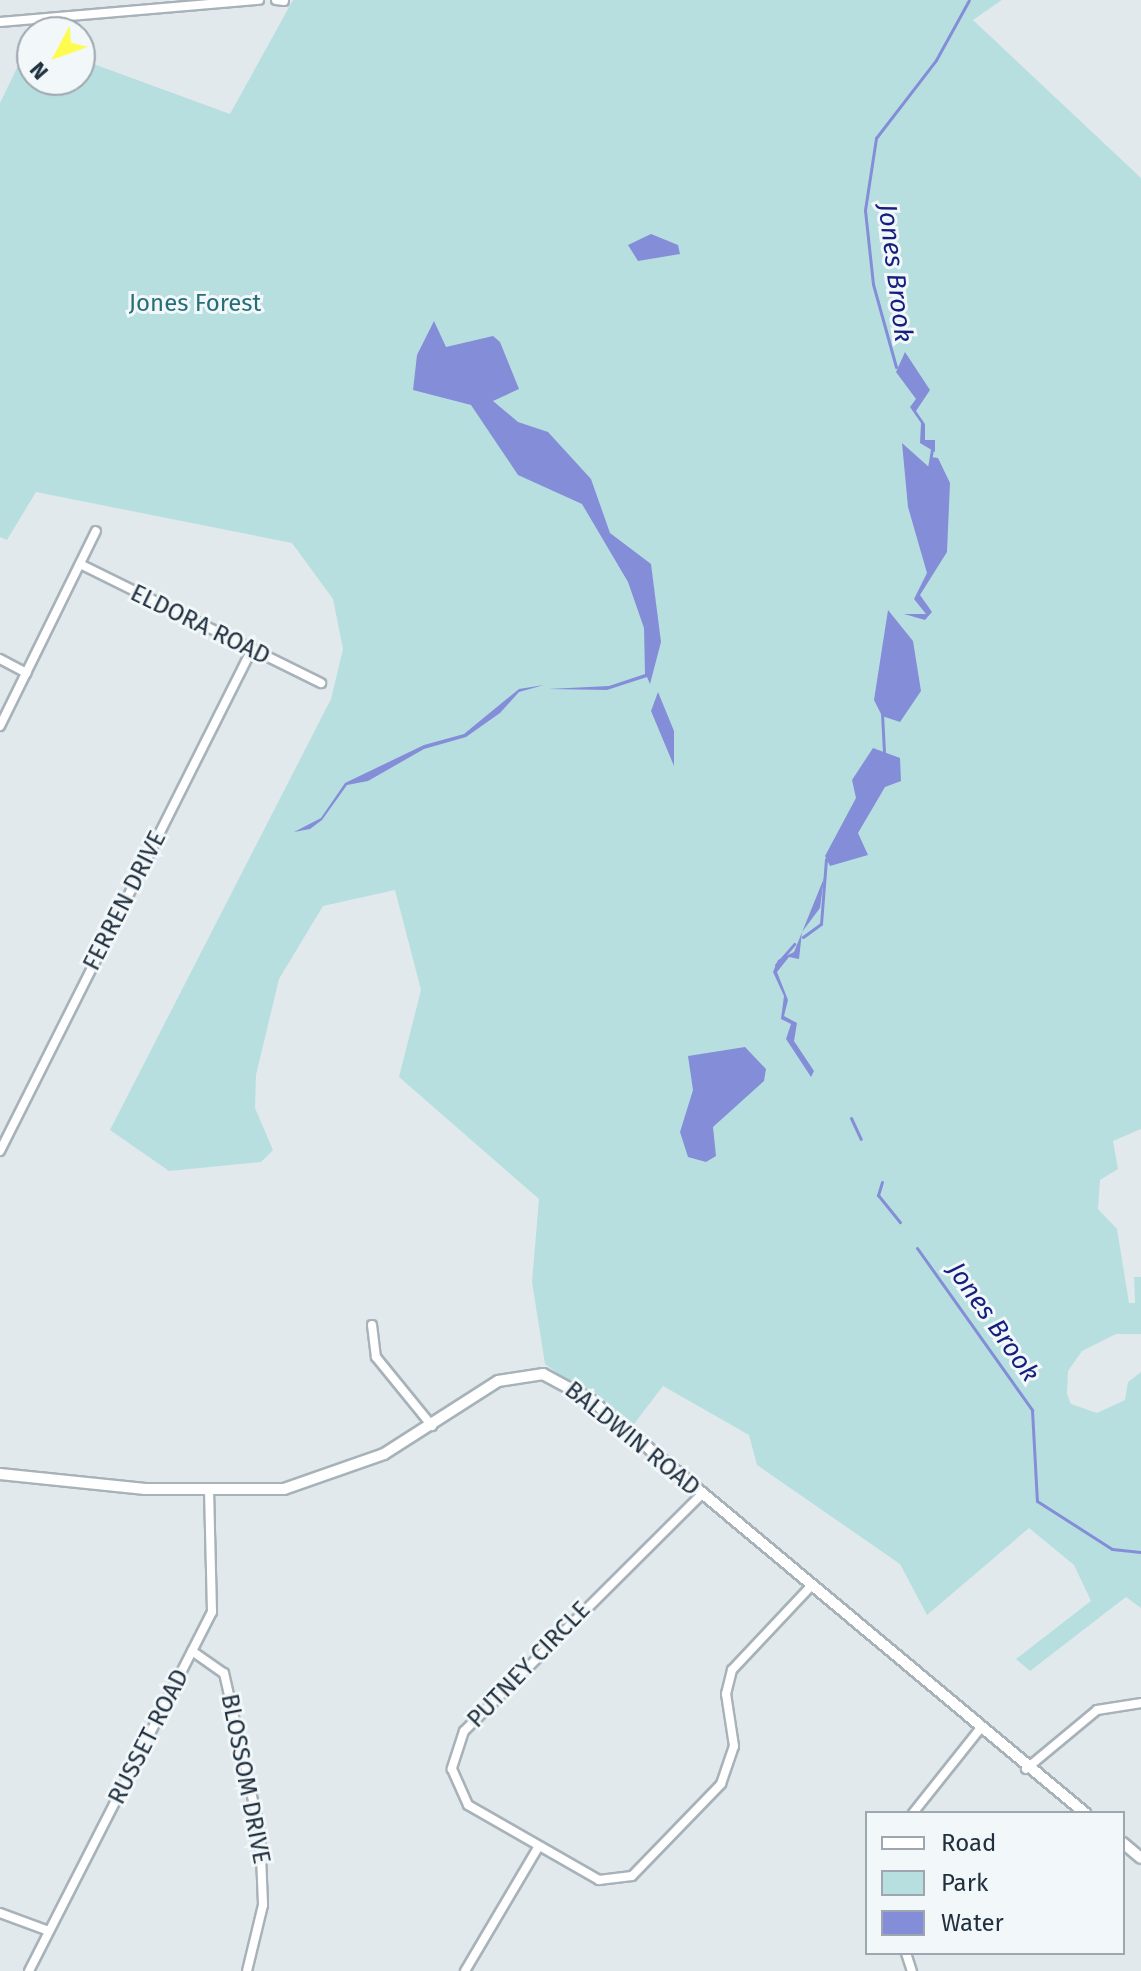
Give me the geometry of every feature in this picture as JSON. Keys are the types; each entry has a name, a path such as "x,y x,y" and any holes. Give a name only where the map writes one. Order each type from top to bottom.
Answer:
{"street":[{"path":"0,22 259,0"},
{"path":"276,0 284,1"},
{"path":"0,726 96,531"},
{"name":"ELDORA ROAD","path":"80,564 321,683"},
{"name":"FERREN DRIVE","path":"0,1151 251,651"},
{"path":"0,659 26,673"},
{"path":"372,1325 376,1357 432,1426"},
{"name":"BALDWIN ROAD","path":"0,1474 209,1490 320,1480 432,1426 498,1381 543,1374 591,1400 979,1730 1082,1811"},
{"name":"RUSSET ROAD","path":"29,1971 192,1651 216,1591 209,1490"},
{"name":"PUTNEY CIRCLE","path":"701,1495 459,1740 452,1769 462,1797 599,1880 621,1882 640,1870 728,1771 732,1670 812,1585"},
{"name":"BLOSSOM DRIVE","path":"192,1651 224,1673 260,1832 263,1905 247,1971"},
{"path":"1026,1769 1097,1710 1141,1703"},
{"path":"915,1811 979,1730"},
{"path":"1125,1845 1141,1858"},
{"path":"465,1971 539,1846"},
{"path":"0,1913 49,1931"}],"green space":[{"name":"Jones Forest","path":"293,0 1002,0 973,20 1141,178 1141,1129 1113,1141 1118,1169 1100,1180 1098,1209 1117,1229 1129,1303 1135,1303 1134,1277 1141,1277 1141,1334 1116,1334 1082,1351 1068,1371 1067,1394 1071,1404 1097,1413 1125,1400 1128,1382 1141,1372 1141,1608 1126,1597 1030,1671 1016,1659 1091,1601 1074,1565 1029,1528 927,1615 900,1564 757,1465 749,1435 663,1386 631,1428 545,1364 532,1282 539,1199 399,1077 421,990 395,890 323,906 279,979 256,1075 255,1108 273,1150 261,1162 169,1171 110,1130 331,699 343,649 333,599 292,543 36,492 7,540 0,537 0,103 16,70 16,96 96,96 96,65 230,114"}],"water":[{"path":"651,234 678,245 680,254 638,261 628,245"},
{"path":"434,321 446,347 493,336 500,342 519,389 493,401 518,422 548,432 591,479 610,533 651,564 661,642 650,684 647,677 607,690 548,689 609,686 645,674 644,628 628,582 582,504 518,475 471,405 413,390 417,355"},
{"path":"905,352 930,390 916,411 925,424 925,440 935,440 935,452 920,443 921,423 910,407 916,399 896,372"},
{"path":"902,443 930,468 931,457 938,458 950,483 947,552 920,595 932,612 925,620 904,614 926,614 914,599 927,573 908,507"},
{"path":"888,610 913,641 921,691 900,722 882,716 874,700"},
{"path":"544,685 519,692 500,713 466,737 424,749 368,781 347,785 322,820 310,829 294,832 321,818 345,783 424,745 464,734 519,689"},
{"path":"658,692 674,731 674,766 651,711"},
{"path":"873,748 900,758 901,781 885,787 858,833 868,855 830,866 825,856 856,798 852,780"},
{"path":"824,878 820,908 802,932"},
{"path":"802,932 799,959 789,957 777,972 788,1000 784,1016 797,1023 794,1041 814,1071 811,1077 786,1039 791,1024 781,1019 784,996 773,972 778,960 794,952"},
{"path":"745,1047 766,1069 764,1081 713,1127 716,1156 706,1162 688,1157 680,1132 693,1090 688,1056"}],"waterway":[{"name":"Jones Brook","path":"896,367 873,284 865,210 876,138 936,60 969,0"},
{"name":"Jones Brook","path":"929,468 932,448"},
{"name":"Jones Brook","path":"882,713 884,753"},
{"name":"Jones Brook","path":"803,937 821,924 826,859"},
{"name":"Jones Brook","path":"776,965 794,944"},
{"name":"Jones Brook","path":"851,1118 861,1139"},
{"name":"Jones Brook","path":"882,1182 878,1195 900,1222"},
{"name":"Jones Brook","path":"917,1248 1032,1410 1037,1501 1112,1549 1141,1552"}]}
